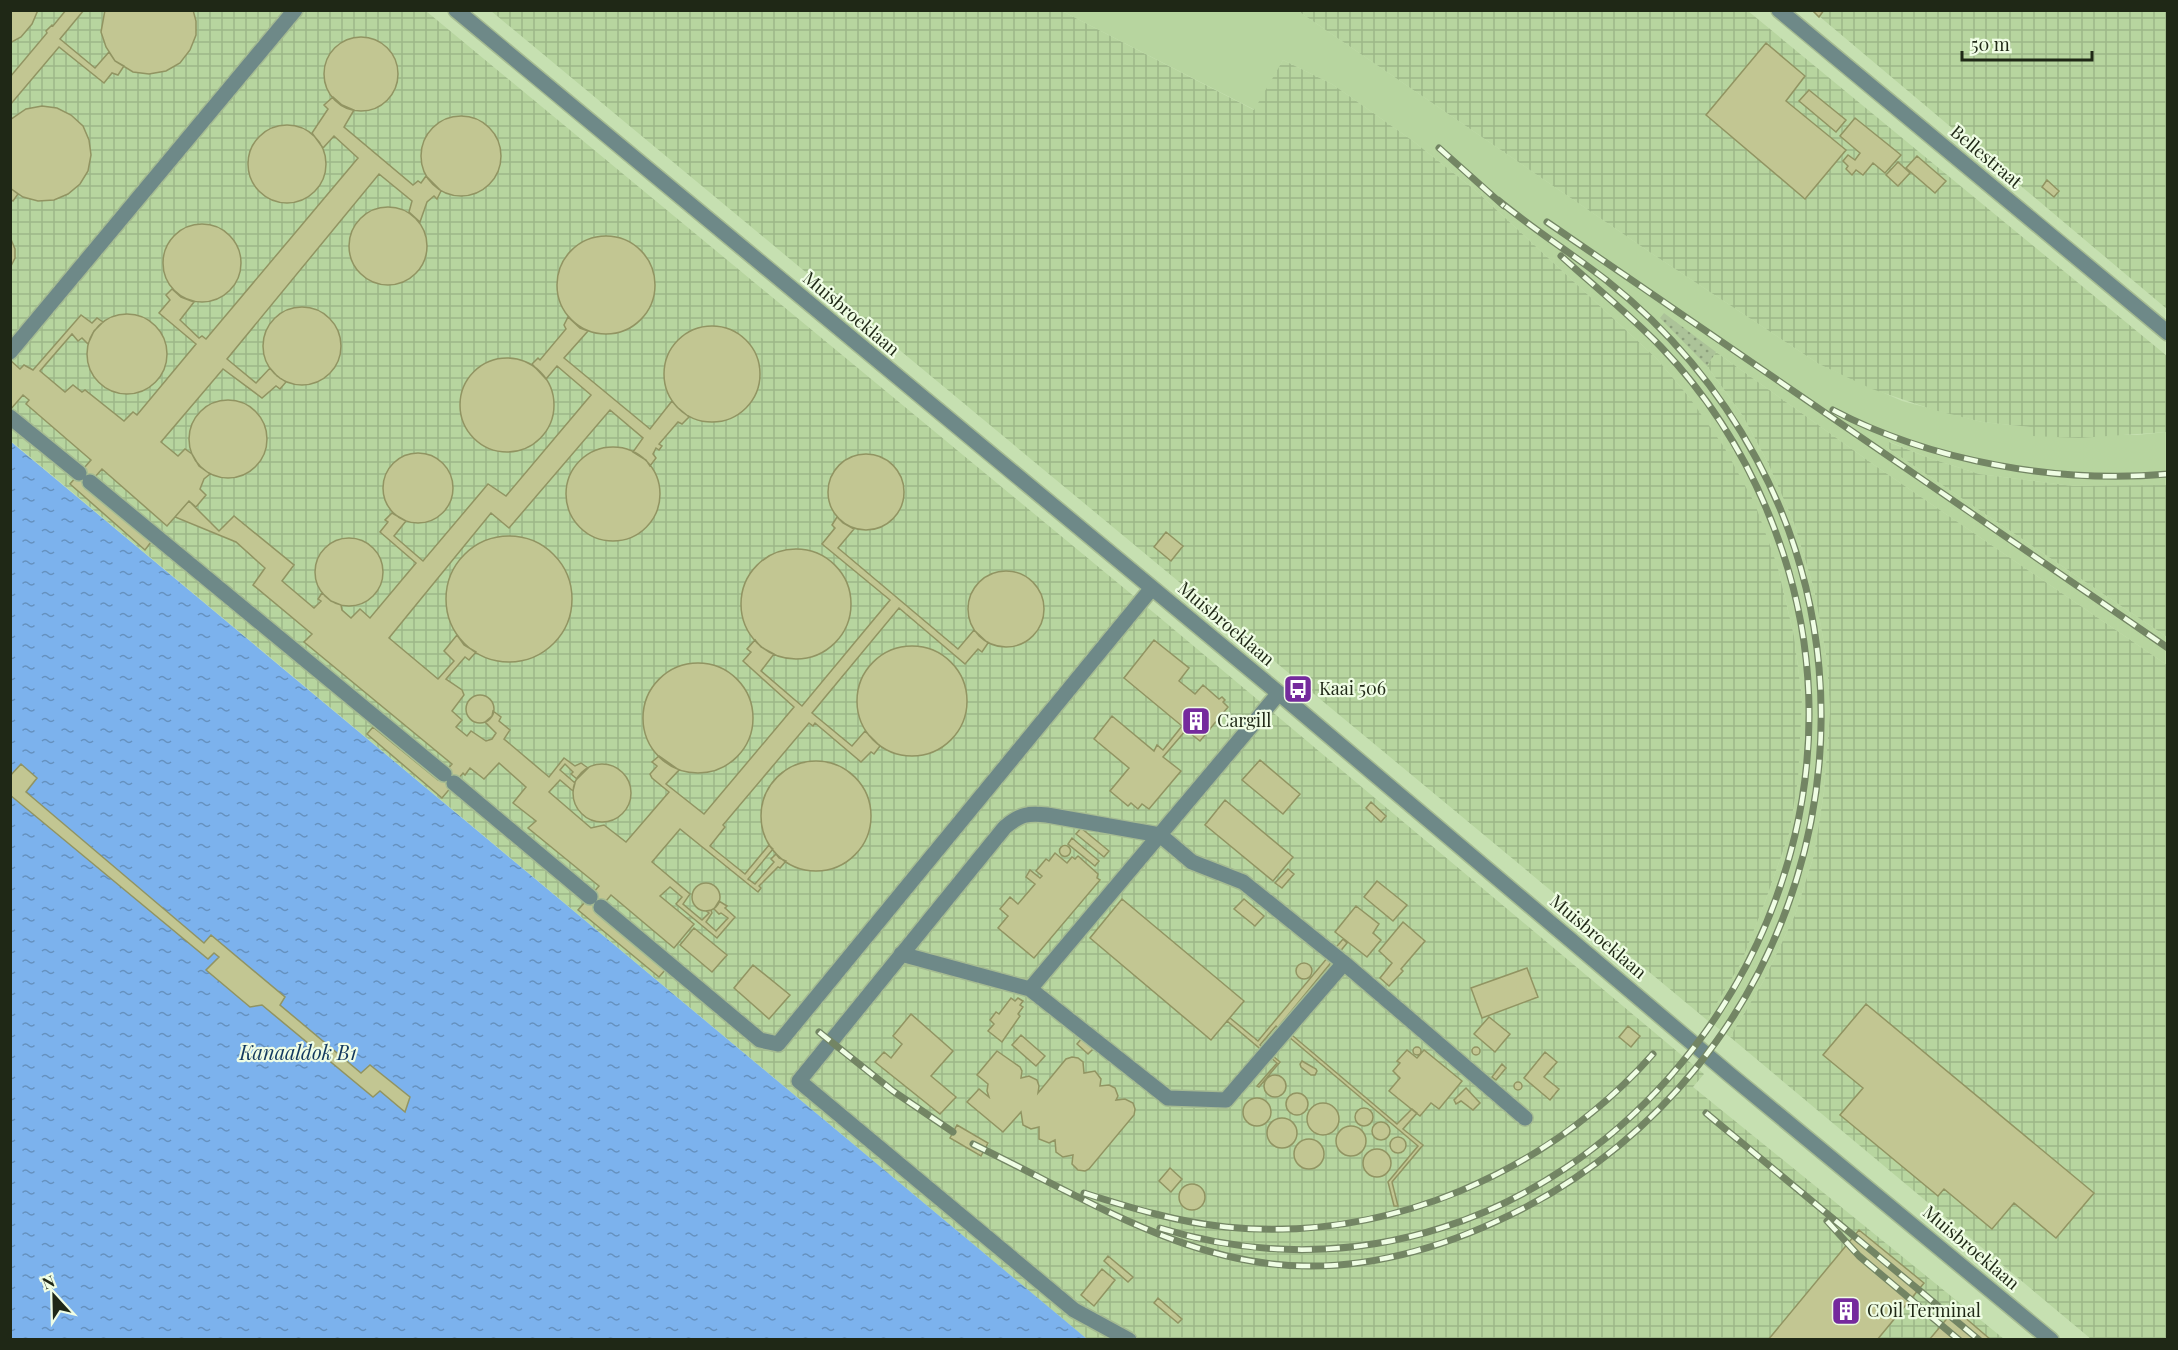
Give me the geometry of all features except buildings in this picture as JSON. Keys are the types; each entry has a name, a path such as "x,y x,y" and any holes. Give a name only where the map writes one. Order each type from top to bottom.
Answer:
{"street":[{"path":"10,352 295,10"},
{"name":"Muisbroeklaan","path":"456,10 1280,693 1730,1074 2051,1340"},
{"name":"Bellestraat","path":"1779,10 2168,333"},
{"path":"10,417 449,779 760,1040 778,1044 1152,588"},
{"path":"1030,989 1280,693"},
{"path":"1129,1340 1074,1310 800,1081 1005,827 1017,817 1032,814 1047,815 1160,835 1192,862 1243,882 1344,963 1525,1118"},
{"path":"901,954 1030,989 1168,1098 1226,1100 1344,963"}],"shaded area":[{"path":"10,11 426,11 1159,617 1704,1074 1693,1087 2004,1339 1087,1339 11,441"},
{"path":"491,11 1062,11 1254,110 1283,60 1332,84 1413,141 1475,190 1657,359 1689,397 1724,447 1755,504 1778,568 1794,636 1802,699 1798,779 1789,834 1765,902 1741,963 1707,1020"},
{"path":"1062,11 1298,11 1654,255 1819,364 1902,401 1982,422 2030,427 2030,435 2137,435 2167,432 2167,485 2158,486 2072,486 1979,474 1929,458 1890,442 1886,447 2167,637 2167,665 1877,467 1716,352 1707,366 1743,416 1768,463 1794,523 1814,589 1827,660 1830,711 1824,792 1814,855 1795,915 1764,980 1730,1037 1707,1020 1741,962 1789,834 1802,699 1794,636 1778,568 1689,397 1657,359 1475,190 1413,141 1332,84 1283,60 1255,110"},
{"path":"1298,11 1748,11 2167,356 2167,432 2079,438 2029,436 2030,427 1982,422 1934,410 1872,389 1819,364 1654,255"},
{"path":"1813,11 2167,11 2167,309"},
{"path":"1664,313 1716,352 1707,366 1660,318"},
{"path":"1716,352 1877,467 2167,665 2167,1339 2091,1339 1730,1037 1764,980 1795,915 1814,855 1824,792 1830,711 1827,660 1814,589 1794,523 1768,463 1743,416 1707,366"},
{"path":"1889,442 1979,474 2073,486 2167,485 2167,637 1886,447"}],"water":[{"name":"Kanaaldok B1","path":"10,441 1087,1339 11,1339"}],"railway":[{"path":"1439,148 1504,206"},
{"path":"1009,1162 1081,1199 1154,1232 1230,1257 1270,1264 1311,1266 1367,1262 1394,1256 1475,1231 1526,1207 1619,1145 1696,1068 1755,979 1796,880 1818,776 1819,668 1799,561 1756,458 1709,384 1671,340 1629,299 1498,200"},
{"path":"1547,222 2168,648"},
{"path":"1160,1228 1306,1250 1443,1227 1565,1168 1668,1079 1746,966 1795,836 1809,696 1783,553 1761,497 1734,443 1700,393 1649,335 1561,256"},
{"path":"1833,410 1911,443 1996,465 2039,472 2083,475 2168,474"},
{"path":"819,1032 893,1091 953,1132"},
{"path":"1084,1193 1172,1218 1226,1227 1286,1229 1345,1223 1403,1211 1460,1191 1514,1165 1564,1133 1611,1096 1653,1054"},
{"path":"1706,1113 1979,1340"},
{"path":"973,1144 1015,1165"},
{"path":"1827,1221 1859,1256 1959,1340"}],"place":[{"name":"Kaai 506","path":"1298,689"},
{"name":"Cargill","path":"1196,721"},
{"name":"COil Terminal","path":"1846,1311"}]}
